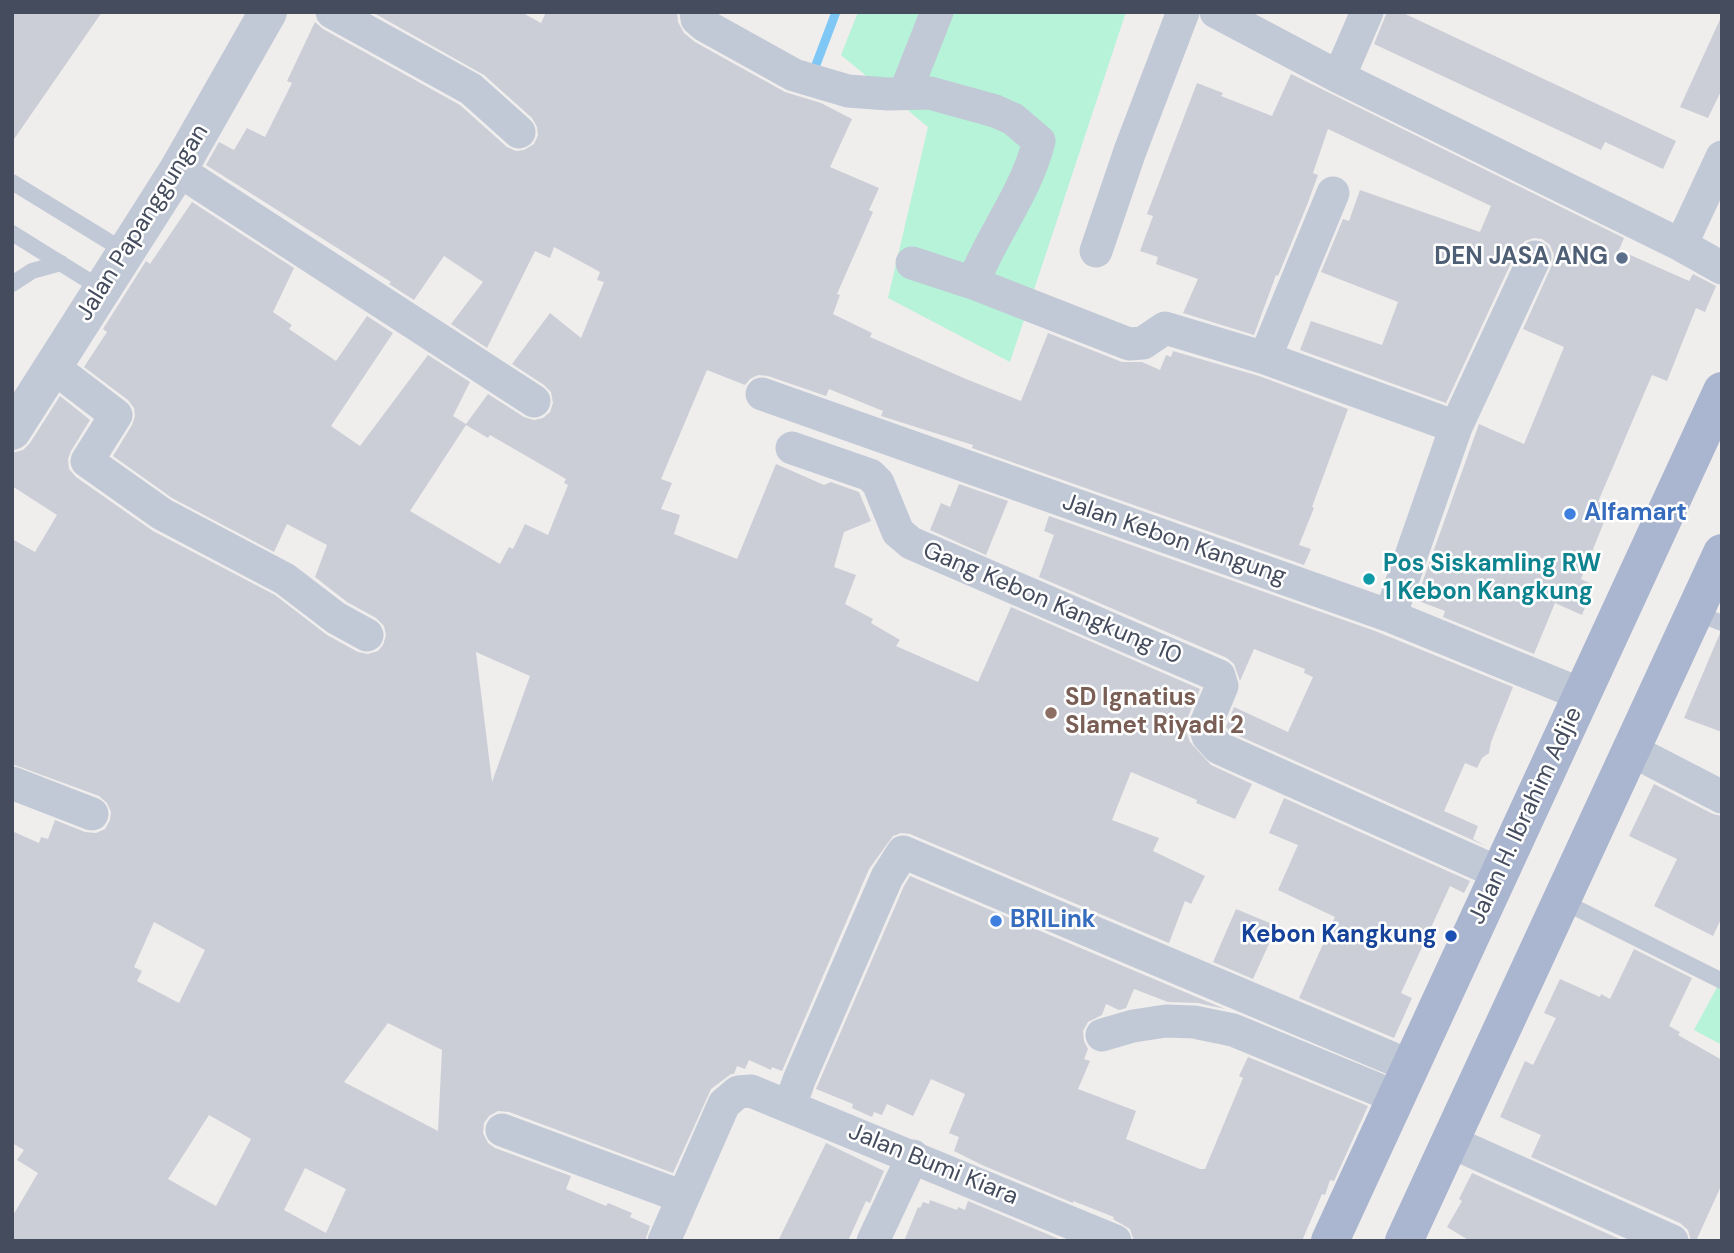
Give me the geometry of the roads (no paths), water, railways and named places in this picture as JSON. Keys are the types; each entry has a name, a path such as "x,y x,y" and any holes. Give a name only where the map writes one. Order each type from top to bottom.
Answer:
{"main road":[{"name":"Jalan H. Ibrahim Adjie","path":"1331,1241 1722,391"},
{"path":"1404,1241 1631,750 1708,617 1722,553"}],"street":[{"name":"Jalan Papanggungan","path":"12,431 178,170 268,12"},
{"path":"332,12 471,89 519,132"},
{"path":"696,12 697,19 704,25 793,75 848,91 930,93 995,111 1013,119 1039,141 1022,188 974,283"},
{"path":"905,93 937,12"},
{"path":"1096,251 1130,151 1183,12"},
{"path":"1216,12 1339,77 1681,245 1722,268"},
{"path":"1339,77 1367,12"},
{"path":"1681,245 1722,157"},
{"path":"178,170 534,401"},
{"path":"1265,358 1333,192"},
{"path":"1390,616 1456,427 1535,257"},
{"path":"912,263 974,283 1129,344 1143,344 1165,328 1265,358 1456,427"},
{"path":"53,367 117,415 87,461 162,514 285,579 336,618 367,635"},
{"name":"Jalan Kebon Kangung","path":"762,394 1390,616 1583,695"},
{"name":"Gang Kebon Kangkung 10","path":"792,448 870,475 877,483 898,531 911,543 1219,677 1223,685 1205,726 1208,736 1219,748 1499,873"},
{"path":"1631,750 1722,797"},
{"path":"12,783 92,814"},
{"path":"790,1106 887,877 903,852 1403,1081"},
{"path":"1102,1035 1133,1026 1166,1021 1194,1022 1233,1030 1403,1081"},
{"name":"Jalan Bumi Kiara","path":"683,1197 724,1104 738,1091 751,1091 1115,1241"},
{"path":"502,1130 683,1197 664,1241"},
{"path":"1451,1142 1672,1241"},
{"path":"873,1241 913,1156"}],"lane":[{"path":"12,182 126,252"},
{"path":"12,233 103,289"},
{"path":"12,284 32,271 61,263"},
{"path":"1562,901 1722,981"}],"waterway":[{"path":"814,70 836,12"}],"place":[{"name":"DEN JASA ANG","path":"1622,258"},
{"name":"Alfamart","path":"1570,514"},
{"name":"Pos Siskamling RW 1 Kebon Kangkung","path":"1369,579"},
{"name":"SD Ignatius Slamet Riyadi 2","path":"1051,713"},
{"name":"BRILink","path":"996,921"},
{"name":"Kebon Kangkung","path":"1451,936"}]}
